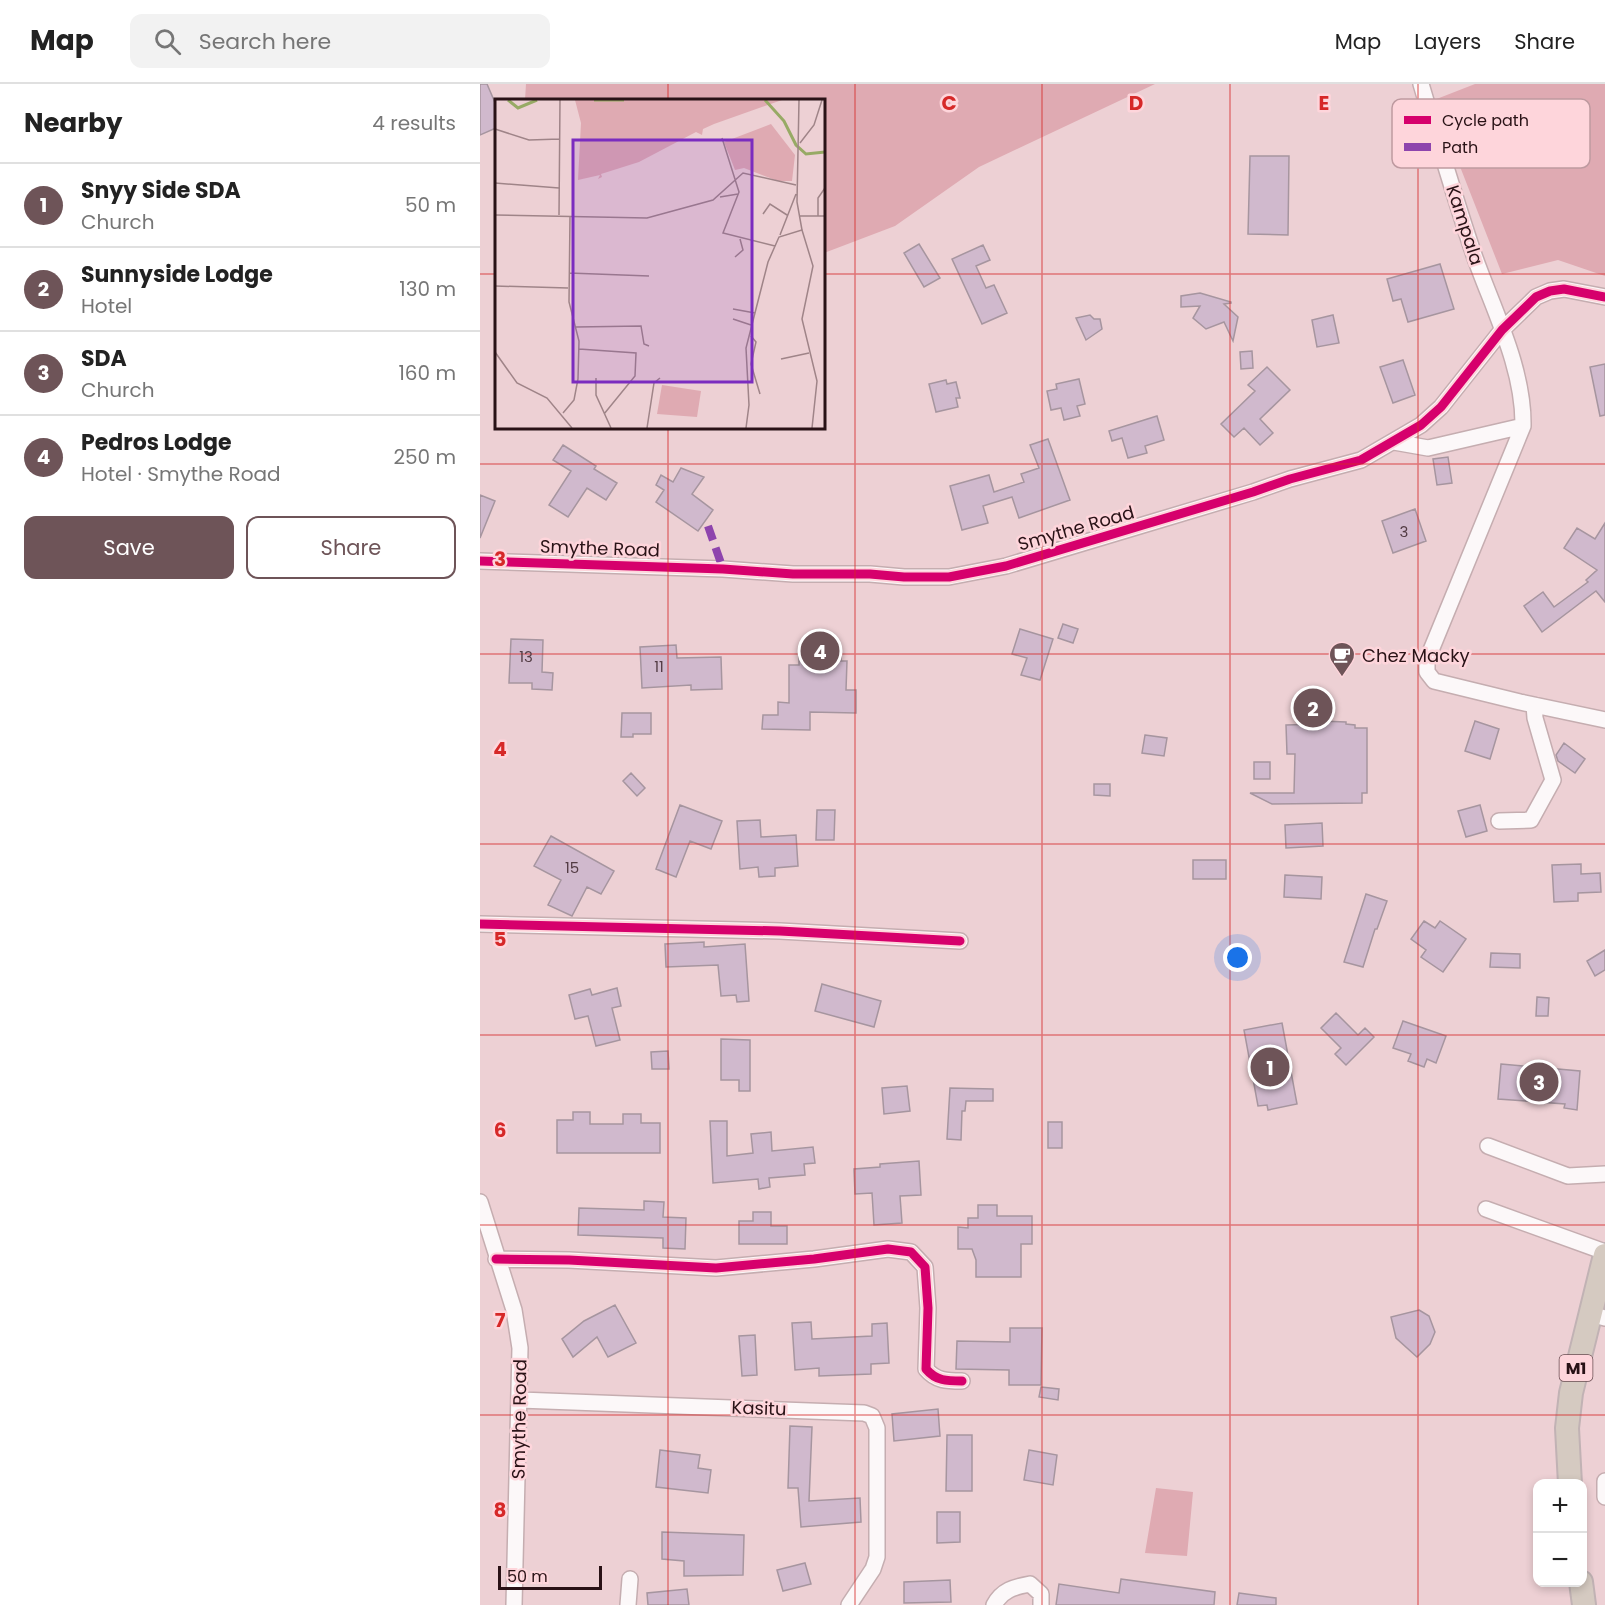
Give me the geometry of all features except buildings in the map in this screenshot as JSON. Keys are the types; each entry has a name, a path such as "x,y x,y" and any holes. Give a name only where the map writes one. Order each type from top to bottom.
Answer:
{"highway":[{"name":"M1","path":"1570,1479 1567,1428 1570,1393 1598,1316 1605,1253"},
{"path":"1582,1587 1584,1605"}],"street":[{"name":"Kampala","path":"1421,84 1425,99"},
{"name":"Kampala","path":"1446,168 1458,209 1502,330 1521,393 1522,426"},
{"name":"Smythe Road","path":"480,561 904,577 949,577 1006,566 1290,479 1361,460 1421,425 1441,407 1502,330 1536,297 1550,291 1564,289 1605,297"},
{"path":"1394,442 1428,448 1522,426"},
{"path":"1522,426 1427,660 1427,672 1434,681 1605,720"},
{"path":"1499,821 1531,820 1553,780 1535,718 1534,705"},
{"path":"480,924 780,931 960,941"},
{"path":"1488,1146 1568,1176 1605,1174"},
{"name":"Smythe Road","path":"480,1202 496,1259 514,1310 520,1348 514,1605"},
{"path":"1486,1209 1605,1253"},
{"path":"496,1259 569,1260 716,1268 814,1259 888,1249 911,1252 925,1267 928,1308 926,1369 932,1376 943,1381 962,1381"},
{"name":"Kasitu","path":"520,1400 864,1413 872,1416 877,1428 879,1541 873,1569 849,1605"},
{"path":"1605,1481 1605,1497"},
{"path":"628,1605 630,1579"},
{"path":"994,1605 999,1596 1012,1588 1030,1584 1041,1594 1041,1605"}],"shaded area":[{"path":"526,84 1155,84 979,167 895,226 825,253 825,99 525,99"},
{"path":"1475,84 1605,84 1605,276 1558,260 1502,274 1461,168 1590,168 1590,99 1437,99"},
{"path":"1156,1488 1193,1492 1187,1556 1145,1553"}],"marked path":[{"path":"708,526 723,569"}],"cycle path":[{"path":"480,561 904,577 949,577 1006,566 1290,479 1361,460 1421,425 1441,407 1502,330 1536,297 1550,291 1564,289 1605,297"},
{"path":"480,924 780,931 960,941"},
{"path":"496,1259 569,1260 716,1268 814,1259 888,1249 911,1252 925,1267 928,1308 926,1369 938,1378 962,1381"}],"place":[{"name":"Pedros Lodge","path":"820,651"},
{"name":"Chez Macky","path":"1342,678"},
{"name":"Sunnyside Lodge","path":"1313,708"},
{"name":"Snyy Side SDA","path":"1270,1067"},
{"name":"SDA","path":"1539,1082"}]}
